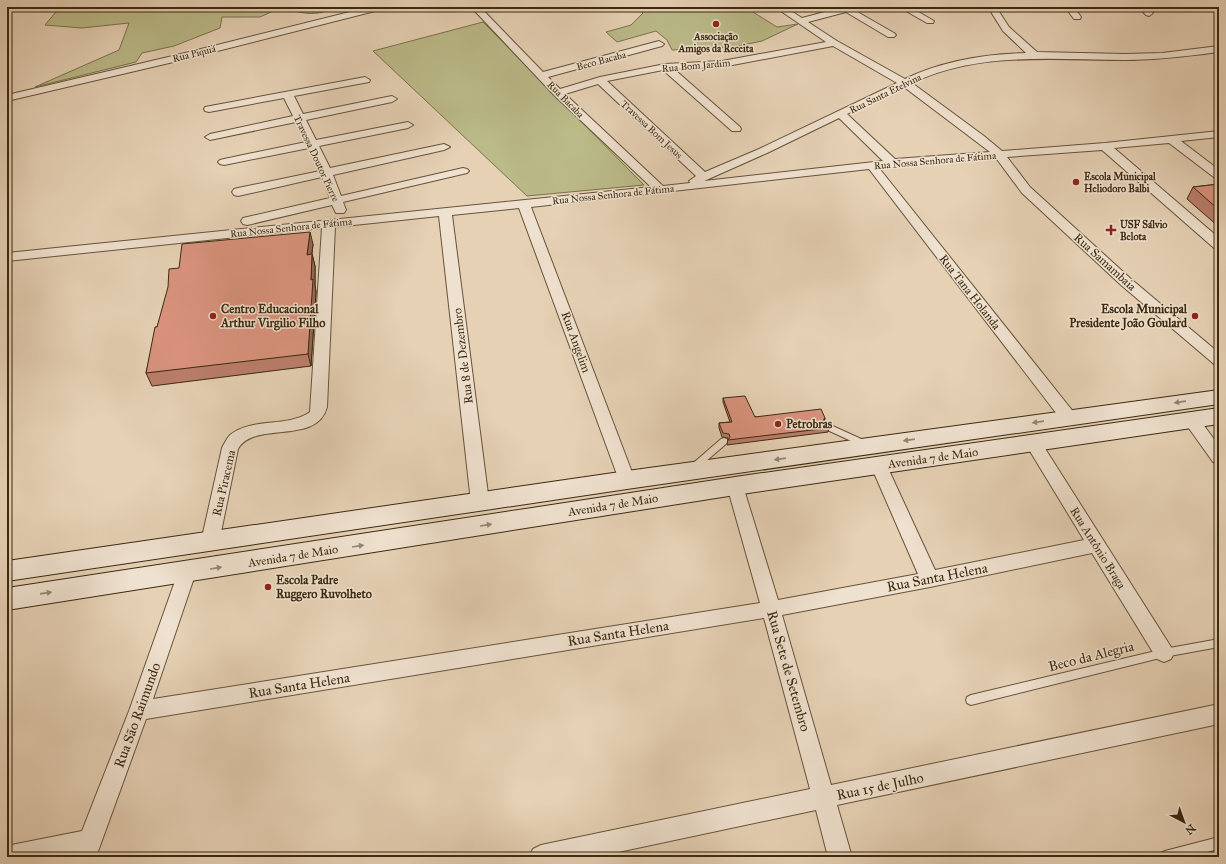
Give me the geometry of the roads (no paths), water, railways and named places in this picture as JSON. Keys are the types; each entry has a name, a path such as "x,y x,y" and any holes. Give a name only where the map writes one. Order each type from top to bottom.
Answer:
{"main road":[{"name":"Avenida 7 de Maio","path":"7,599 735,486 874,456 1069,418 1219,396"},
{"name":"Avenida 7 de Maio","path":"7,571 690,471 1033,443 1219,416"}],"street":[{"name":"Rua Piquiá","path":"7,98 380,7"},
{"name":"Rua Bacaba","path":"475,7 543,75 558,93 660,189"},
{"name":"Rua Samambaia","path":"779,7 834,43 905,83 950,115 999,154 1026,190 1126,282 1219,362"},
{"path":"903,7 930,21"},
{"path":"992,7 1006,29 1034,55"},
{"path":"1069,7 1077,17"},
{"path":"800,21 849,8 891,35"},
{"name":"Rua Bom Jardim","path":"558,93 600,80 665,67 722,64 834,43"},
{"name":"Beco Bacaba","path":"543,75 659,44"},
{"name":"Rua Santa Etelvina","path":"685,187 921,75 956,65 984,59 1034,55 1125,57 1162,56 1219,49"},
{"path":"665,67 736,129"},
{"path":"209,109 365,80"},
{"name":"Travessa Bom Jesus","path":"600,80 704,177"},
{"name":"Travessa Doutor Pierre","path":"288,95 326,172 337,201 336,222"},
{"path":"210,137 392,99"},
{"path":"841,114 892,164"},
{"path":"224,162 408,125"},
{"name":"Rua Nossa Senhora de Fátima","path":"7,257 336,222 524,204 872,166 1105,146 1219,134"},
{"path":"1171,139 1219,176"},
{"path":"1105,146 1219,245"},
{"path":"238,192 444,147"},
{"name":"Rua Tana Holanda","path":"872,166 1069,418"},
{"path":"247,221 463,171"},
{"name":"Rua Angelim","path":"524,204 627,480"},
{"name":"Rua 8 de Dezembro","path":"445,211 480,502"},
{"name":"Rua Piracema","path":"210,542 230,448 235,440 245,434 307,422 317,415 319,407 336,222"},
{"path":"1191,420 1219,458"},
{"name":"Rua Antônio Braga","path":"1033,443 1164,653"},
{"path":"874,456 930,579"},
{"name":"Rua Sete de Setembro","path":"735,486 840,857"},
{"name":"Rua Santa Helena","path":"139,711 771,609 930,579 1096,545"},
{"name":"Rua São Raimundo","path":"87,849 139,711 187,572"},
{"name":"Rua 15 de Julho","path":"541,857 1219,714"},
{"path":"12,857 87,849"}],"lane":[{"path":"826,426 874,456"},
{"path":"690,471 724,441"},
{"name":"Beco da Alegria","path":"971,700 1164,653 1219,643"},
{"path":"1165,857 1219,843"}],"place":[{"name":"Associação Amigos da Receita","path":"716,24"},
{"name":"Escola Municipal Heliodoro Balbi","path":"1076,182"},
{"name":"USF Sálvio Belota","path":"1111,230"},
{"name":"Centro Educacional Arthur Virgilio Filho","path":"213,316"},
{"name":"Escola Municipal Presidente João Goulard","path":"1195,316"},
{"name":"Petrobras","path":"778,424"},
{"name":"Escola Padre Ruggero Ruvolheto","path":"268,587"}]}
